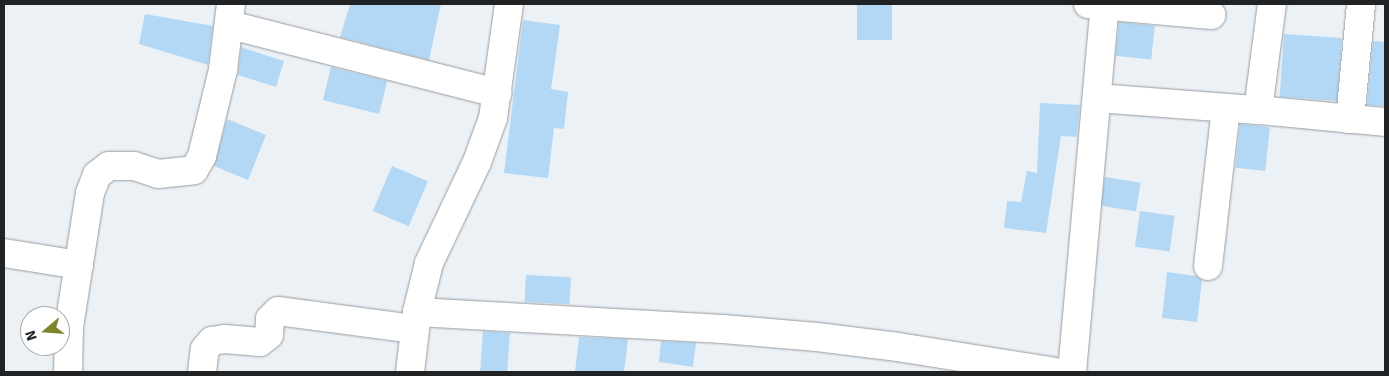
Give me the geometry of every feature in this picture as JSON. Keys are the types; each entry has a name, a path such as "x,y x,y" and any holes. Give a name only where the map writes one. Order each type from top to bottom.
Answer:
{"street":[{"path":"410,372 416,321 429,263 477,162 497,93 509,4"},
{"path":"1258,110 1272,4"},
{"path":"1350,119 1361,4"},
{"path":"1072,372 1096,98 1096,5 1212,15"},
{"path":"68,372 69,327 90,193 97,175 109,166 134,166 158,174 194,170 202,156 223,70 231,15 497,93"},
{"path":"1096,98 1385,122"},
{"path":"1208,266 1226,109"},
{"path":"4,252 79,265"},
{"path":"202,372 205,349 212,341 260,342 269,335 270,319 278,311 416,321 595,321 817,337 898,346 1055,372"}],"building":[{"path":"350,4 441,4 429,60 340,37"},
{"path":"857,4 892,4 892,40 857,40"},
{"path":"145,14 213,26 208,65 139,44"},
{"path":"523,20 560,25 551,89 568,92 564,129 554,128 548,178 504,173"},
{"path":"1119,22 1155,26 1151,60 1115,56"},
{"path":"1284,34 1342,38 1337,101 1280,97"},
{"path":"1373,41 1385,42 1385,106 1367,105"},
{"path":"241,47 284,61 276,87 238,75"},
{"path":"331,67 387,81 379,114 323,100"},
{"path":"1040,103 1080,105 1077,137 1061,136 1046,233 1004,228 1007,201 1021,202 1027,171 1037,173"},
{"path":"227,119 266,135 248,180 214,166"},
{"path":"1240,124 1270,127 1265,171 1235,168"},
{"path":"392,166 428,181 409,226 373,211"},
{"path":"1105,177 1141,183 1136,211 1100,206"},
{"path":"1140,211 1175,216 1170,252 1135,247"},
{"path":"1167,272 1196,276 1202,280 1197,322 1162,318"},
{"path":"526,275 571,277 570,304 525,302"},
{"path":"483,331 510,333 507,372 480,372"},
{"path":"579,337 628,339 624,372 575,372"},
{"path":"661,341 696,343 693,367 659,362"}]}
